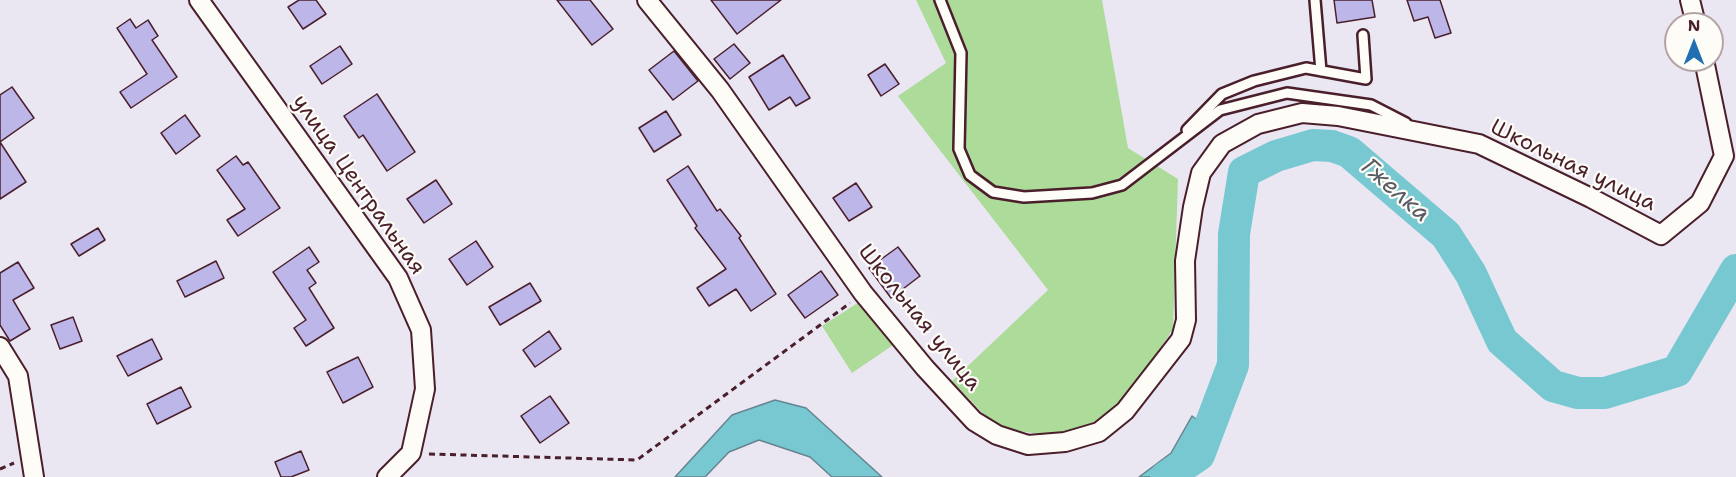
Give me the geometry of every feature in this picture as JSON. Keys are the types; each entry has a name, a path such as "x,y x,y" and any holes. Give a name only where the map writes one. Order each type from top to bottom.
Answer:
{"street":[{"name":"улица Центральная","path":"199,0 398,278 422,330 425,388 411,453"},
{"name":"Школьная улица","path":"647,0 720,90 863,293 925,368 974,421 997,435 1028,445 1065,441 1099,432 1125,411 1182,339 1186,320 1185,261 1201,173 1222,144 1258,124 1302,113 1338,116 1429,136 1479,144 1661,235 1700,202 1724,156 1706,72"},
{"path":"0,346 18,376 34,477"},
{"path":"387,477 411,453"}],"lane":[{"path":"940,0 961,53 959,149 970,175 993,192 1024,197 1092,193 1122,185 1220,110 1287,93 1371,105 1429,136"},
{"path":"1315,0 1321,71"},
{"path":"1164,153 1222,94 1254,81 1306,68 1366,79 1363,35"}],"path":[{"path":"411,453 637,460 863,293"}],"green space":[{"path":"916,0 1102,0 1128,148 1178,179 1173,329 1122,406 1076,439 997,428 952,381 1048,290 898,96 946,63"},
{"path":"870,295 902,339 852,373 822,326"}],"water":[{"path":"775,400 806,408 882,477 832,477 810,457 759,440 729,452 705,477 675,477 732,415"},
{"path":"1192,416 1221,438 1190,477 1139,477 1171,453"}],"building":[{"path":"299,0 316,0 326,14 303,29 288,7"},
{"path":"557,0 590,0 613,29 592,45"},
{"path":"711,0 781,0 737,34"},
{"path":"1334,0 1372,0 1375,17 1337,23"},
{"path":"1407,0 1440,0 1451,33 1435,38 1428,17 1414,21"},
{"path":"130,19 136,28 148,20 158,36 152,40 177,77 131,108 120,92 147,74 117,28"},
{"path":"734,44 750,63 730,79 714,59"},
{"path":"340,46 352,64 322,84 310,66"},
{"path":"674,51 698,81 673,100 649,70"},
{"path":"783,55 810,98 796,106 790,97 769,110 749,77"},
{"path":"885,64 899,84 881,96 868,75"},
{"path":"12,87 34,118 0,142 0,95"},
{"path":"377,94 415,152 387,171 363,135 359,138 344,116"},
{"path":"666,111 681,135 654,152 639,128"},
{"path":"185,115 200,136 176,154 161,133"},
{"path":"0,142 26,182 0,199"},
{"path":"236,156 243,165 248,162 280,208 238,236 227,220 245,209 217,170"},
{"path":"688,166 717,211 720,209 741,236 739,238 776,294 751,311 736,289 709,306 697,288 726,269 695,228 697,226 667,180"},
{"path":"436,180 452,204 424,223 407,199"},
{"path":"856,183 872,207 849,221 833,198"},
{"path":"98,228 105,240 79,256 71,244"},
{"path":"476,241 493,267 467,285 449,259"},
{"path":"309,247 319,262 307,270 316,283 309,288 334,328 306,346 294,328 306,320 273,272"},
{"path":"898,247 920,276 891,298 869,268"},
{"path":"216,261 224,278 185,297 177,281"},
{"path":"18,262 34,288 13,300 30,329 10,341 0,325 0,273"},
{"path":"821,271 838,295 805,318 788,295"},
{"path":"530,283 541,301 500,325 489,307"},
{"path":"73,317 82,341 60,349 51,325"},
{"path":"549,331 561,349 535,367 523,350"},
{"path":"152,339 162,359 128,376 117,356"},
{"path":"358,357 373,387 343,403 327,372"},
{"path":"181,387 191,407 157,424 147,404"},
{"path":"550,396 569,423 540,443 521,416"},
{"path":"301,451 309,470 291,477 281,477 275,462"}],"waterway":[{"name":"Гжелка","path":"1166,477 1199,455 1233,365 1234,234 1244,172 1276,156 1313,145 1332,146 1349,152 1446,235 1471,274 1502,341 1553,386 1578,393 1605,393 1677,371 1736,270"}]}
